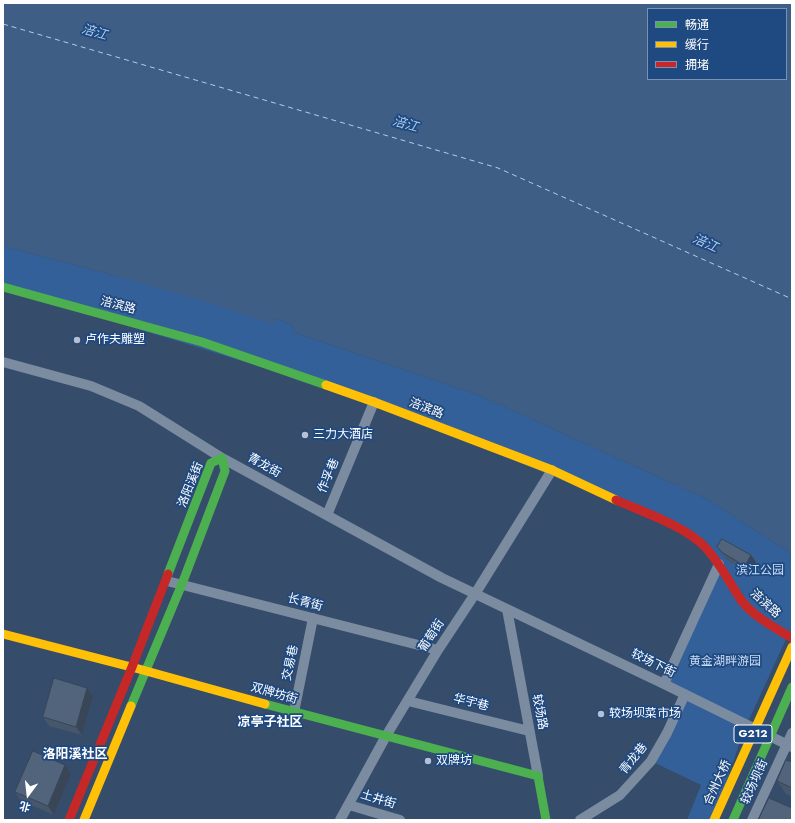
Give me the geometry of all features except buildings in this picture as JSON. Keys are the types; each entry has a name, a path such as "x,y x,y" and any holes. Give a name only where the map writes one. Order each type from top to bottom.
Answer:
{"main road":[{"name":"涪滨路","path":"3,287 173,333 374,402 552,470 687,532 704,546 719,564 742,601 767,624 792,638"},
{"name":"洛阳溪街","path":"69,820 167,581 211,463 222,458 225,471 182,584 84,820"},
{"name":"双牌坊街","path":"3,634 538,776"},
{"name":"合州大桥","path":"714,820 792,647"},
{"name":"G212","path":"733,820 792,687"},
{"name":"较场路","path":"538,776 546,820"}],"street":[{"name":"青龙街","path":"3,362 91,386 139,406 222,458 442,578 507,609"},
{"name":"作孚巷","path":"327,515 374,402"},
{"name":"葡萄街","path":"340,820 386,736 438,650 475,594 552,470"},
{"path":"664,684 719,564"},
{"name":"长青街","path":"167,581 438,650"},
{"name":"较场下街","path":"507,609 685,694 789,746"},
{"name":"较场路","path":"507,609 538,776"},
{"name":"交易巷","path":"294,712 313,618"},
{"name":"青龙巷","path":"580,820 620,795 651,761 668,733 685,694"},
{"name":"华宇巷","path":"408,701 529,731"},
{"name":"较场坝街","path":"752,820 789,746 792,733"},
{"name":"土井街","path":"349,805 400,820"}],"green space":[{"name":"滨江公园","path":"3,246 181,293 274,323 276,319 291,324 296,333 481,396 707,499 792,554 792,638 787,637 742,735 714,820 687,820 701,785 651,761 685,694 664,684 719,565 687,532 374,402 3,287"}],"water":[{"name":"涪江","path":"3,3 792,3 792,554 707,499 481,396 296,333 291,324 276,319 274,324 173,292 3,246"}],"ferry route":[{"path":"3,24 498,168 792,299"}],"traffic: fast":[{"path":"3,287 202,342 326,385"},
{"path":"131,706 182,584 225,471 222,458 211,463 168,574"},
{"path":"733,820 792,687"},
{"path":"265,704 538,776 546,820"}],"traffic: slow":[{"path":"326,385 552,470 616,500"},
{"path":"3,634 139,669 265,704"},
{"path":"714,820 792,647"},
{"path":"84,820 131,706"}],"traffic: jam":[{"path":"616,500 663,520 697,539 715,560 746,606 765,621 792,638"},
{"path":"69,820 132,667 168,574"}],"place":[{"name":"卢作夫雕塑","path":"77,340"},
{"name":"三力大酒店","path":"305,435"},
{"name":"较场坝菜市场","path":"601,714"},
{"name":"双牌坊","path":"428,761"}],"district":[{"name":"凉亭子社区","path":"270,723"},
{"name":"洛阳溪社区","path":"75,755"}],"park label":[{"name":"黄金湖畔游园","path":"725,662"}]}
